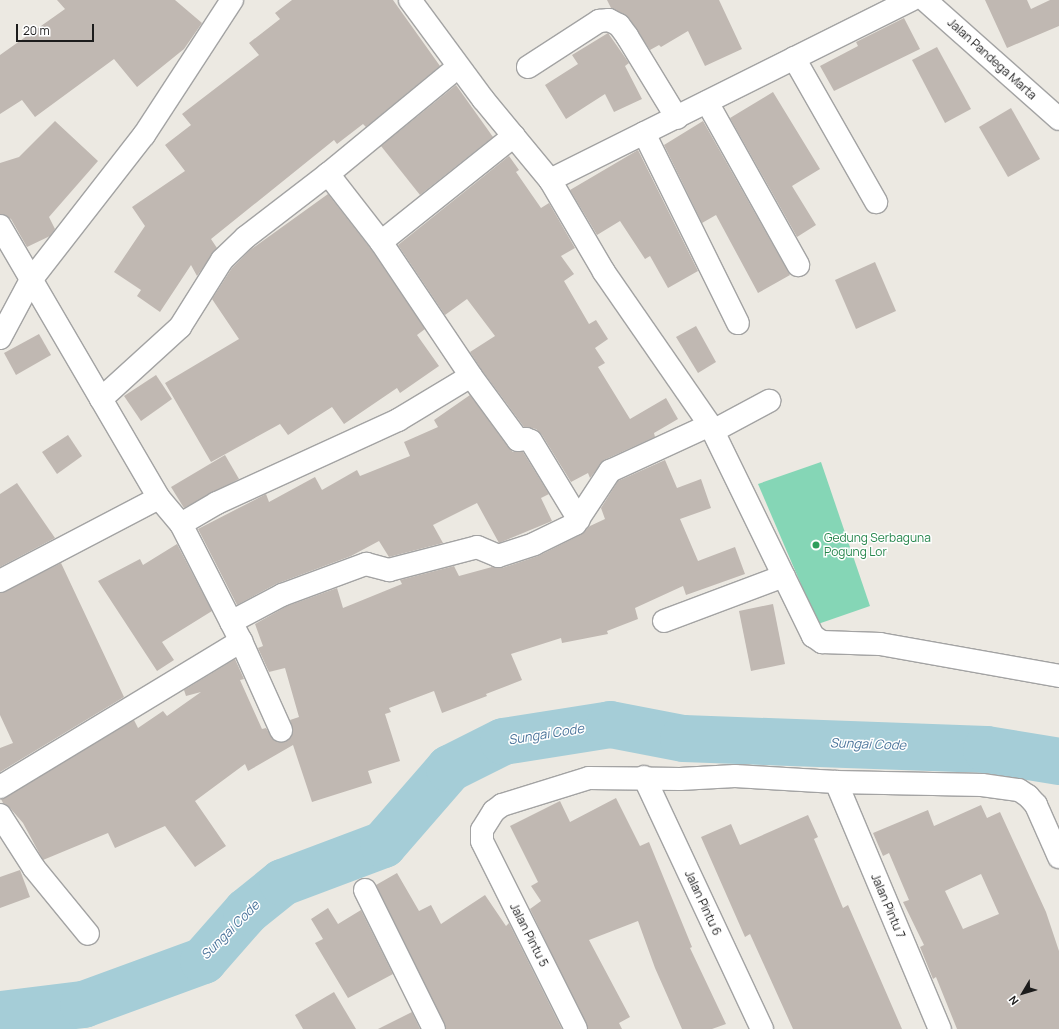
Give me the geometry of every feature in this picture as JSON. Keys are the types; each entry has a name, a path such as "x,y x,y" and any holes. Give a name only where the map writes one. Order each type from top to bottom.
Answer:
{"street":[{"path":"0,338 31,280 144,135 232,0"},
{"path":"410,0 458,67 550,180 604,272 712,428 813,636 822,642 880,644 1059,676"},
{"path":"550,180 911,0"},
{"name":"Jalan Pandega Marta","path":"925,0 1059,119"},
{"path":"528,67 599,20 609,20 619,25 627,36 677,118"},
{"path":"794,58 876,202"},
{"path":"101,399 180,327 222,260 246,237 328,174 458,67"},
{"path":"707,102 798,265"},
{"path":"644,133 738,323"},
{"path":"381,242 514,136"},
{"path":"328,174 381,242 471,376 518,440 531,441 579,520"},
{"path":"0,226 159,498 181,524 241,642 281,730"},
{"path":"181,524 217,503 398,420 471,376"},
{"path":"231,622 282,596 366,564 394,570 477,547 498,556 534,544 570,527 579,520 610,471 712,428 769,401"},
{"path":"0,581 159,498"},
{"path":"664,621 784,576"},
{"path":"0,788 241,642"},
{"path":"644,776 680,779 735,776 836,782 982,786 1019,790 1036,806 1059,857"},
{"name":"Jalan Pintu 5","path":"576,1029 482,841 482,830 494,810 502,805 589,778 644,776"},
{"name":"Jalan Pintu 6","path":"644,776 762,1029"},
{"name":"Jalan Pintu 7","path":"836,782 940,1029"},
{"path":"0,815 34,868 88,934"},
{"path":"365,890 434,1029"}],"green space":[{"name":"Gedung Serbaguna Pogung Lor","path":"821,462 870,606 818,624 758,484"}],"building":[{"path":"57,0 175,0 202,23 184,49 137,87 114,59 35,117 22,100 0,114 0,55 65,9"},
{"path":"292,0 393,0 440,66 366,127 363,124 337,144 334,140 211,239 217,248 197,276 191,265 160,312 137,296 141,290 114,272 145,226 132,207 185,171 165,145 191,125 182,114 259,55 249,43 280,19 275,13"},
{"path":"607,0 719,0 742,49 705,66 688,31 661,47 659,45 650,50 629,18 611,8"},
{"path":"985,0 1027,0 1031,9 1050,0 1059,0 1059,26 1007,48"},
{"path":"904,18 920,49 834,91 820,66 858,46 856,42"},
{"path":"608,33 629,63 625,66 642,99 614,112 605,94 566,119 545,85 578,64 572,55"},
{"path":"937,47 971,109 945,123 912,60"},
{"path":"456,85 493,137 420,195 381,146"},
{"path":"773,92 820,169 792,186 816,225 797,237 730,118"},
{"path":"1011,108 1040,159 1008,177 979,127"},
{"path":"55,121 98,161 49,217 55,229 50,236 27,247 11,219 0,214 0,163 19,157"},
{"path":"703,121 790,275 758,293 716,215 702,223 664,145"},
{"path":"638,150 698,271 668,288 650,256 645,259 620,221 597,235 570,190"},
{"path":"509,156 519,170 516,172 541,208 549,203 575,248 561,256 574,274 564,281 589,324 596,320 608,339 595,348 605,363 598,367 630,419 666,398 678,419 654,433 655,437 604,460 590,478 588,473 571,482 542,435 536,429 524,427 481,369 470,352 495,336 467,299 445,315 398,245"},
{"path":"328,194 371,249 425,329 417,335 439,366 400,393 397,388 344,424 332,407 288,435 280,424 211,462 165,383 239,339 212,299 232,268 250,250"},
{"path":"875,262 896,311 856,329 835,280"},
{"path":"696,326 716,362 698,373 676,337"},
{"path":"39,334 51,355 16,375 4,353"},
{"path":"156,375 172,399 141,421 124,396"},
{"path":"470,395 508,447 513,452 523,452 549,494 541,498 552,521 499,543 477,503 433,525 443,543 389,557 379,541 351,556 276,584 237,605 198,529 266,494 269,502 315,477 322,490 357,470 360,476 410,456 404,442 438,427 434,420"},
{"path":"68,435 82,456 57,474 42,452"},
{"path":"225,455 239,479 184,508 171,487"},
{"path":"665,460 677,488 701,479 711,508 680,519 698,561 735,547 745,574 686,595 683,586 635,608 638,619 607,631 608,634 562,643 561,638 511,654 522,680 486,694 487,696 442,713 434,691 389,708 391,712 385,714 400,761 368,771 372,783 312,802 293,745 248,771 245,764 195,801 226,846 195,867 165,826 115,848 108,833 43,860 23,823 10,808 3,803 1,799 134,720 138,728 163,711 167,716 201,692 186,696 184,690 235,659 244,679 240,680 262,729 266,728 274,740 286,741 293,732 290,720 299,717 285,668 269,672 258,648 263,646 255,624 287,606 337,588 343,608 402,584 400,580 454,566 459,576 492,567 502,568 538,556 580,535 590,526 605,519 601,508 618,481"},
{"path":"17,483 55,538 0,567 0,494"},
{"path":"177,544 212,611 162,642 174,660 157,671 98,581 140,559 143,565"},
{"path":"61,563 124,697 0,772 0,748 13,743 0,715 0,593"},
{"path":"773,604 785,664 751,671 739,611"},
{"path":"616,798 640,846 649,842 692,947 690,948 726,1024 712,1029 682,1029 655,968 638,921 589,940 630,1017 619,1023 622,1029 588,1029 530,909 541,901 531,886 538,882 510,826 560,801 570,822"},
{"path":"981,805 987,818 1000,812 1046,912 1059,951 1059,1029 957,1029 936,977 933,979 920,947 924,945 903,902 909,900 889,853 883,856 873,833 928,810 934,826","holes":["981,874 999,914 963,929 945,891"]},
{"path":"808,815 818,837 814,839 843,908 848,905 902,1029 793,1029 750,934 745,937 701,837 731,824 740,845"},
{"path":"20,870 30,897 0,908 0,877"},
{"path":"397,873 419,911 431,905 441,924 485,895 506,926 509,923 562,1029 446,1029 376,885"},
{"path":"328,908 338,924 361,910 393,974 348,998 315,943 323,939 311,919"},
{"path":"334,992 356,1029 303,1029 295,1015"},
{"path":"412,1012 420,1029 378,1029"}],"waterway":[{"name":"Sungai Code","path":"0,1014 83,1004 203,960 246,911 282,882 383,844 449,768 503,741 610,724 683,738 986,749 1059,761"}],"place":[{"name":"Gedung Serbaguna Pogung Lor","path":"816,545"}]}
